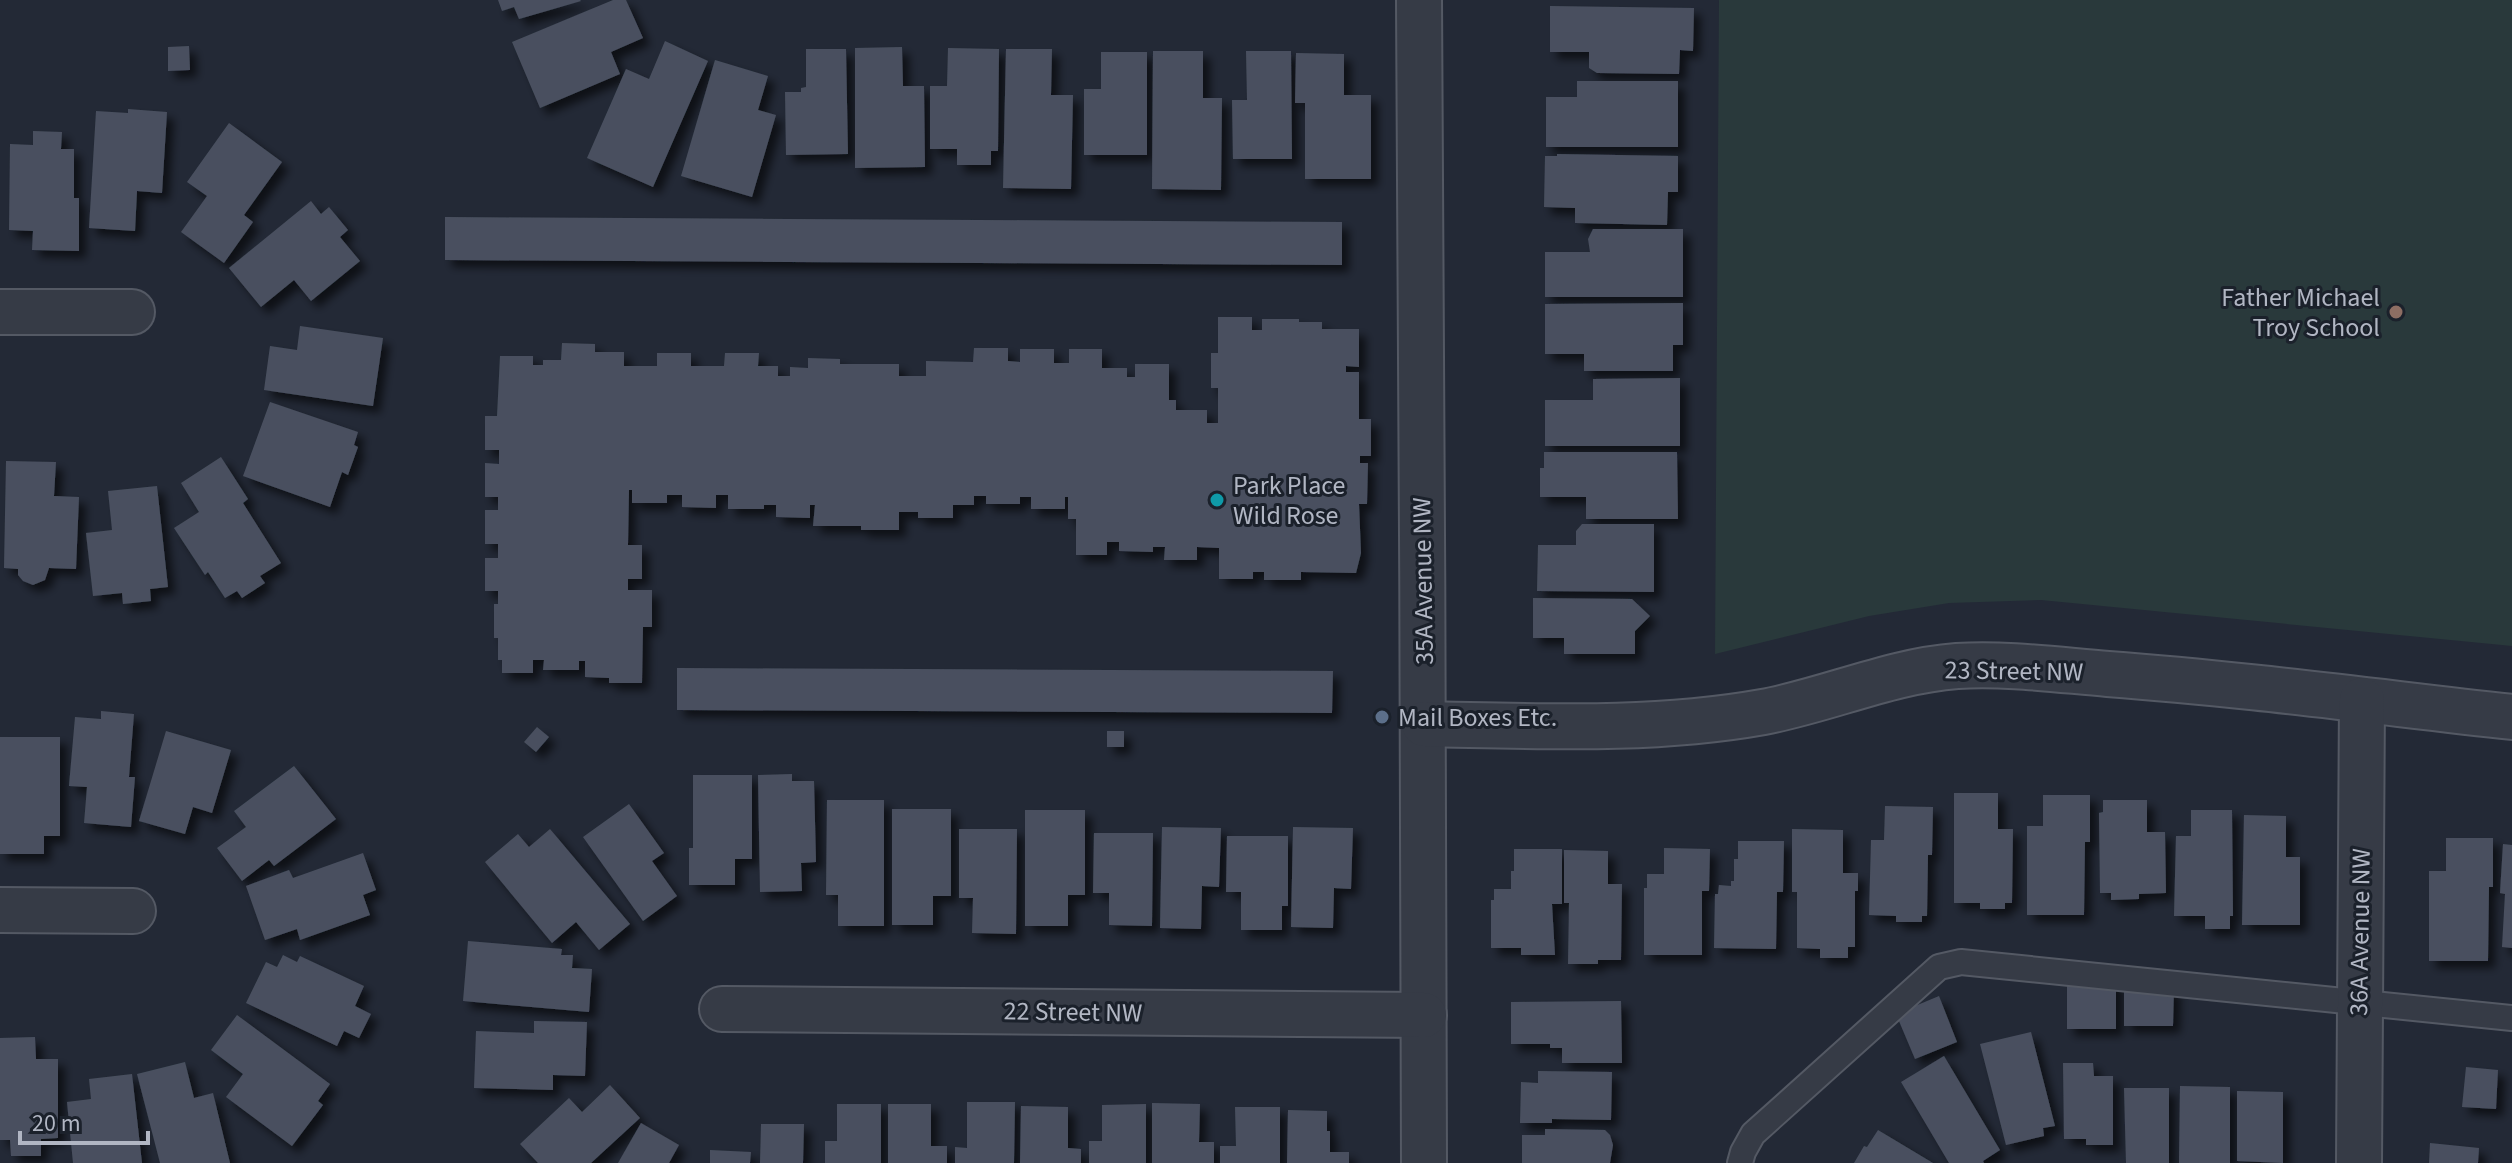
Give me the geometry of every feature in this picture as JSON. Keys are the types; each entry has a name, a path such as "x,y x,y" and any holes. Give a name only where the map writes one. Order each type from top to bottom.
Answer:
{"street":[{"name":"35A Avenue NW","path":"1419,0 1424,1163"},
{"path":"0,312 132,312"},
{"name":"23 Street NW","path":"1424,724 1606,727 1706,721 1766,711 1915,672 1957,666 2000,666 2197,681 2512,717"},
{"name":"36A Avenue NW","path":"2359,1163 2362,700"},
{"path":"0,910 133,911"},
{"name":"22 Street NW","path":"722,1009 1424,1015"}],"lane":[{"path":"1740,1163 1753,1134 1939,967 1961,962 2512,1018"}],"shaded area":[{"path":"1719,0 2512,0 2512,646 2041,600 1949,603 1869,616 1715,654"}],"building":[{"path":"498,0 581,1 519,19 514,7 502,11"},
{"path":"613,0 626,0 643,38 611,52 620,74 540,108 512,42"},
{"path":"1550,6 1694,8 1693,51 1680,50 1679,74 1597,73 1589,68 1589,52 1550,52"},
{"path":"665,41 708,61 653,187 587,158 626,69 649,79"},
{"path":"189,46 190,70 168,71 168,47"},
{"path":"902,47 903,86 924,86 925,167 855,168 855,48"},
{"path":"948,48 999,49 998,151 991,151 991,165 957,165 957,149 930,149 930,86 947,86"},
{"path":"806,49 846,49 848,154 786,155 785,92 801,92 801,88 806,87"},
{"path":"1006,49 1052,49 1051,95 1073,95 1071,189 1003,188"},
{"path":"1153,51 1203,51 1203,98 1222,98 1221,190 1152,189"},
{"path":"1246,51 1291,51 1292,159 1233,159 1232,100 1247,100"},
{"path":"1101,52 1147,52 1147,155 1084,155 1084,89 1101,89"},
{"path":"1296,53 1344,54 1344,95 1371,95 1371,179 1305,179 1305,103 1295,103"},
{"path":"715,60 768,76 758,110 776,115 752,197 681,176"},
{"path":"1577,81 1678,81 1678,147 1546,147 1546,97 1577,97"},
{"path":"128,109 167,112 162,193 137,191 135,231 89,228 96,111 128,113"},
{"path":"229,123 282,162 244,215 253,222 224,263 181,232 207,196 187,182"},
{"path":"33,131 62,132 61,149 74,149 74,198 79,198 79,251 32,250 33,231 9,230 10,144 33,145"},
{"path":"1545,156 1678,156 1678,192 1668,192 1667,225 1575,223 1575,208 1544,207"},
{"path":"311,201 321,214 329,207 348,230 340,237 360,261 311,301 294,280 261,307 229,268"},
{"path":"445,217 1342,222 1342,265 445,260"},
{"path":"1593,229 1683,229 1683,297 1545,297 1545,252 1590,252 1588,239"},
{"path":"1683,303 1683,345 1673,345 1673,371 1584,371 1584,354 1545,354 1545,304"},
{"name":"Park Place Wild Rose","path":"1218,317 1252,317 1252,330 1262,330 1262,319 1322,322 1322,329 1359,329 1359,367 1346,366 1346,372 1359,372 1359,419 1371,419 1371,456 1360,456 1360,463 1368,463 1367,504 1359,504 1361,553 1356,573 1301,572 1301,580 1264,580 1264,572 1253,572 1253,579 1219,579 1219,548 1197,547 1197,560 1164,560 1165,547 1153,547 1153,552 1119,551 1119,542 1107,542 1107,555 1076,555 1076,519 1068,519 1068,497 1065,497 1065,509 1031,509 1031,497 1020,497 1020,504 986,504 986,496 974,496 974,505 953,505 953,518 918,518 918,512 899,512 899,530 861,530 861,526 813,526 815,505 810,505 810,518 776,517 776,505 764,505 764,509 728,509 728,495 716,495 716,508 682,507 682,495 667,495 667,503 632,503 632,490 629,490 628,545 642,545 642,579 628,579 628,590 652,590 652,627 643,627 642,683 609,683 609,678 585,677 585,661 579,661 579,670 543,670 544,660 533,660 533,673 502,673 502,660 498,660 498,638 494,638 494,604 498,604 498,591 485,591 485,558 498,558 498,544 485,544 485,510 498,510 498,497 485,497 485,463 499,464 499,450 485,450 485,416 497,416 500,356 533,356 533,365 543,365 543,360 561,360 562,343 595,344 595,352 624,352 624,366 657,366 657,353 691,353 691,366 724,366 725,353 759,353 758,366 778,366 778,376 790,376 790,367 808,368 808,358 840,359 840,364 899,364 899,376 926,376 926,361 973,362 974,348 1008,348 1008,361 1020,362 1020,349 1054,349 1054,363 1069,363 1069,349 1102,349 1102,368 1127,368 1127,377 1135,377 1135,364 1169,364 1169,400 1176,400 1176,410 1207,410 1207,423 1218,423 1218,388 1211,388 1211,353 1218,353"},
{"path":"300,326 383,338 373,406 264,390 270,346 297,350"},
{"path":"1680,378 1680,446 1545,446 1545,400 1593,400 1593,379"},
{"path":"270,402 358,432 354,445 358,447 348,475 342,472 330,507 243,476"},
{"path":"1544,452 1677,452 1678,519 1586,519 1586,497 1540,497 1540,468 1544,468"},
{"path":"221,457 248,499 243,503 281,563 260,576 265,583 242,598 237,591 225,598 208,572 205,575 174,528 199,512 181,483"},
{"path":"6,461 56,462 54,496 79,497 76,569 49,568 45,580 33,585 23,581 18,569 4,568"},
{"path":"157,486 168,587 150,589 151,601 123,604 122,593 93,596 86,533 112,530 108,491"},
{"path":"1582,524 1654,524 1654,592 1537,591 1538,545 1576,545 1576,531"},
{"path":"1533,598 1632,599 1650,616 1635,631 1635,654 1564,654 1564,638 1533,638"},
{"path":"677,668 1333,671 1332,713 677,710"},
{"path":"101,711 134,714 129,777 135,777 131,827 84,823 87,787 69,786 75,717 101,719"},
{"path":"537,727 549,737 536,752 524,742"},
{"path":"166,731 231,750 212,813 193,807 185,834 139,821"},
{"path":"1107,731 1124,731 1124,747 1107,747"},
{"path":"0,737 60,737 60,836 44,836 44,854 0,854"},
{"path":"294,766 336,819 274,866 269,860 242,881 217,848 246,827 234,811"},
{"path":"792,774 792,781 814,781 816,862 801,863 802,891 760,892 758,775"},
{"path":"693,775 752,775 752,859 735,859 735,885 689,885 689,848 693,848"},
{"path":"1954,793 1998,793 1998,829 2013,829 2012,903 2005,903 2005,909 1980,909 1980,903 1954,903"},
{"path":"2043,795 2090,795 2090,842 2085,842 2084,915 2027,915 2027,826 2043,826"},
{"path":"827,800 884,800 884,926 838,926 838,895 826,895"},
{"path":"2103,800 2147,800 2147,832 2165,832 2166,893 2139,894 2139,899 2111,900 2111,893 2100,893 2099,813 2103,812"},
{"path":"629,804 664,853 652,861 677,896 643,921 583,837"},
{"path":"1885,806 1933,807 1927,916 1922,916 1922,922 1896,922 1896,916 1869,915 1871,840 1884,840"},
{"path":"892,809 951,809 951,896 933,896 933,925 892,925"},
{"path":"1025,810 1085,810 1085,895 1068,895 1068,926 1025,926"},
{"path":"2191,810 2232,810 2233,916 2230,916 2230,929 2205,929 2205,916 2174,916 2176,836 2191,836"},
{"path":"2244,815 2286,816 2286,857 2300,857 2300,925 2242,925"},
{"path":"1162,827 1221,828 1219,887 1202,886 1201,929 1160,928"},
{"path":"1293,827 1353,828 1351,889 1334,888 1333,928 1291,927"},
{"path":"550,829 630,924 599,950 576,922 552,943 485,862 518,834 529,847"},
{"path":"959,829 1017,829 1016,934 972,933 973,898 959,898"},
{"path":"1792,829 1843,830 1843,873 1858,873 1855,947 1848,947 1848,958 1820,958 1820,949 1797,948 1797,892 1792,892"},
{"path":"1094,833 1153,833 1152,926 1109,925 1109,893 1093,893"},
{"path":"1227,836 1288,836 1288,906 1282,906 1282,930 1241,930 1241,892 1226,892"},
{"path":"2446,838 2493,838 2488,961 2429,961 2429,871 2446,871"},
{"path":"1738,841 1784,841 1783,892 1777,892 1776,949 1714,948 1715,894 1718,894 1719,885 1731,886 1731,881 1734,881"},
{"path":"2503,844 2512,845 2512,948 2502,947 2505,894 2500,893"},
{"path":"1664,848 1710,849 1709,891 1702,891 1702,955 1644,955 1644,888 1647,888 1647,874 1664,874"},
{"path":"1514,849 1562,849 1562,904 1552,904 1555,955 1521,955 1521,948 1491,948 1491,900 1494,900 1494,889 1511,889"},
{"path":"1564,850 1608,851 1608,884 1622,884 1621,960 1568,964 1569,903 1564,903"},
{"path":"363,853 376,890 363,895 370,915 300,940 297,929 265,940 246,886 289,870 293,878"},
{"path":"468,941 562,949 561,955 573,955 572,968 592,969 589,1012 463,1001"},
{"path":"283,955 297,962 300,956 364,986 355,1006 371,1014 359,1038 344,1031 337,1046 246,1003 266,962 277,967"},
{"path":"2067,979 2116,979 2116,1029 2067,1029"},
{"path":"2124,986 2174,987 2173,1026 2124,1026"},
{"path":"1939,996 1957,1042 1915,1059 1896,1014"},
{"path":"1621,1001 1622,1063 1562,1063 1562,1048 1550,1048 1550,1044 1511,1044 1511,1002"},
{"path":"237,1015 330,1084 318,1101 323,1105 292,1146 226,1097 243,1074 211,1050"},
{"path":"534,1021 587,1022 585,1076 553,1075 553,1090 474,1088 476,1031 534,1033"},
{"path":"2031,1032 2055,1126 2043,1128 2044,1136 2006,1145 1980,1044"},
{"path":"35,1037 36,1059 58,1059 58,1138 41,1139 41,1156 11,1156 10,1140 0,1140 0,1038"},
{"path":"1944,1056 2000,1150 1984,1163 1949,1163 1901,1082"},
{"path":"185,1062 194,1098 213,1093 230,1163 160,1163 137,1074"},
{"path":"2063,1063 2093,1063 2094,1076 2113,1076 2113,1145 2086,1145 2086,1139 2064,1139"},
{"path":"2466,1067 2498,1070 2496,1109 2462,1107"},
{"path":"1538,1071 1612,1072 1611,1120 1552,1119 1552,1123 1520,1123 1521,1082 1538,1083"},
{"path":"132,1074 142,1163 73,1163 67,1102 91,1099 89,1079"},
{"path":"610,1085 640,1118 591,1163 538,1163 520,1144 569,1098 582,1112"},
{"path":"2180,1086 2230,1087 2230,1163 2179,1163"},
{"path":"2124,1088 2169,1088 2169,1163 2126,1163"},
{"path":"2237,1091 2283,1092 2283,1163 2237,1161"},
{"path":"967,1102 1015,1102 1014,1163 955,1163 955,1147 967,1148"},
{"path":"1152,1103 1200,1104 1199,1142 1214,1142 1214,1163 1152,1163"},
{"path":"837,1104 881,1104 881,1163 825,1163 825,1141 837,1141"},
{"path":"888,1104 931,1104 931,1146 947,1146 947,1163 888,1163"},
{"path":"1146,1104 1146,1163 1089,1163 1089,1141 1102,1141 1102,1105"},
{"path":"1021,1106 1068,1107 1068,1148 1081,1149 1081,1163 1020,1163"},
{"path":"1235,1107 1280,1107 1280,1163 1220,1163 1220,1146 1236,1146"},
{"path":"1288,1110 1327,1111 1330,1152 1349,1152 1349,1163 1287,1163"},
{"path":"641,1123 679,1145 669,1163 618,1163"},
{"path":"761,1124 804,1124 803,1163 760,1163"},
{"path":"1545,1129 1605,1130 1613,1145 1610,1163 1522,1163 1522,1135 1545,1135"},
{"path":"1878,1130 1933,1163 1854,1163"},
{"path":"2430,1143 2479,1148 2478,1163 2429,1163"},
{"path":"710,1150 751,1152 750,1163 710,1163"}],"place":[{"name":"Father Michael Troy School","path":"2396,312"},
{"name":"Park Place Wild Rose","path":"1217,500"},
{"name":"Mail Boxes Etc.","path":"1382,717"}]}
